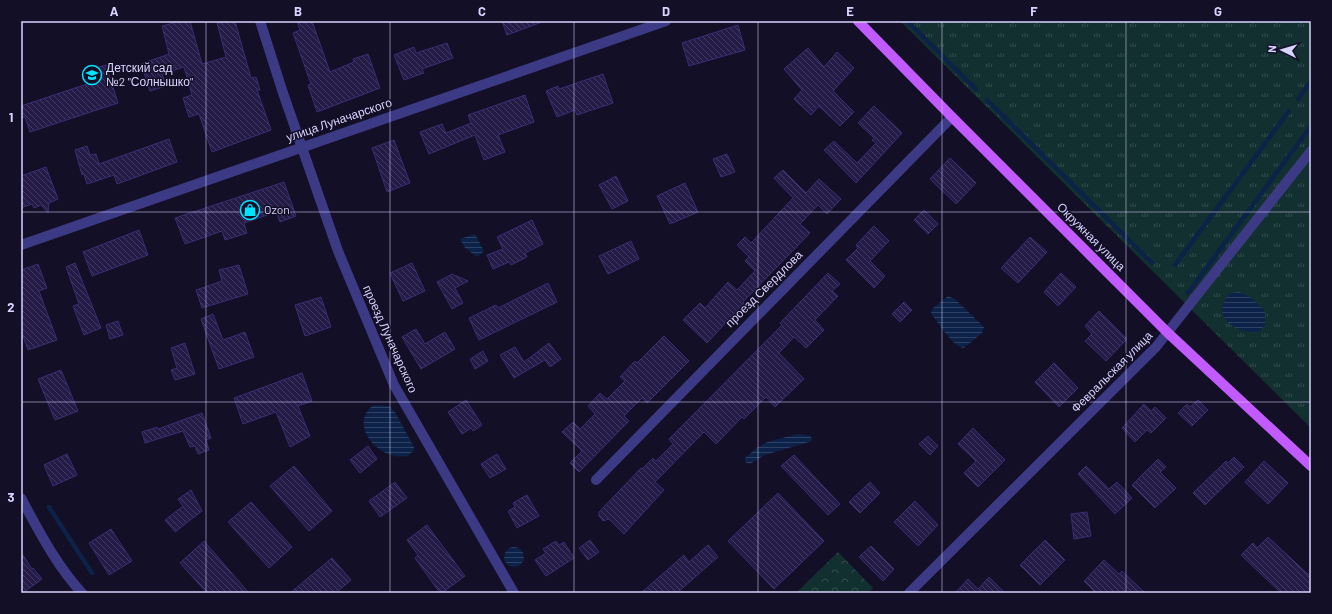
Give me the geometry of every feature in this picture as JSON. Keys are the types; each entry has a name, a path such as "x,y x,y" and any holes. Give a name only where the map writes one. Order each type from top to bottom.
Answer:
{"main road":[{"name":"Окружная улица","path":"858,21 1168,333 1311,466"}],"street":[{"name":"проезд Луначарского","path":"260,21 283,93 303,146 338,251 394,385 514,593"},
{"name":"улица Луначарского","path":"21,245 202,184 303,146 666,21"},
{"name":"проезд Свердлова","path":"596,480 952,117"},
{"name":"Февральская улица","path":"909,593 1168,333 1311,151"},
{"path":"21,498 45,541 72,582 82,593"}],"green space":[{"path":"900,21 1311,21 1311,428"},
{"path":"838,552 873,588 868,593 796,593"}],"water":[{"path":"475,234 484,251 477,257 465,248 460,239"},
{"path":"1240,292 1250,297 1265,311 1265,325 1259,332 1250,332 1234,327 1224,316 1222,309 1224,301 1230,293"},
{"path":"948,296 955,299 984,327 982,333 964,348 955,344 931,313 933,308"},
{"path":"374,405 389,406 395,412 414,447 414,450 408,456 397,456 386,453 370,440 365,431 364,421 366,413"},
{"path":"799,434 811,436 812,441 765,455 750,464 745,462 745,458 764,443"},
{"path":"514,547 521,550 524,557 521,564 514,567 507,564 504,557 507,550"}],"building":[{"path":"181,21 190,21 202,64 226,57 217,23 235,21 251,78 256,77 260,90 257,90 271,130 212,152 199,114 189,117 183,98 192,95 184,67 162,74 166,86 150,91 141,64 169,54 162,26"},
{"path":"297,21 312,21 330,72 354,62 353,59 368,54 380,88 317,112 308,85 311,84 293,33 300,30"},
{"path":"502,21 541,21 542,22 507,35"},
{"path":"738,25 745,50 689,66 682,43"},
{"path":"447,43 453,58 422,69 424,73 404,80 394,55 414,47 416,53"},
{"path":"808,48 824,67 837,52 854,68 833,91 854,112 840,126 819,106 811,115 794,99 802,90 784,69"},
{"path":"106,65 118,103 30,132 25,117 21,118 21,106 93,82 89,70"},
{"path":"603,74 613,103 577,115 575,110 557,117 546,91 558,86 559,89"},
{"path":"525,95 534,122 498,135 505,152 484,160 475,135 429,154 420,132 442,124 446,133 471,123 468,115"},
{"path":"874,106 902,133 856,183 824,150 834,141 857,163 876,143 872,140 874,138 858,123"},
{"path":"169,139 177,162 117,184 114,175 87,184 84,174 82,175 75,150 87,146 90,155 96,154 99,164"},
{"path":"394,140 410,183 387,192 372,148"},
{"path":"727,154 735,172 721,177 713,159"},
{"path":"950,158 976,183 956,204 930,179"},
{"path":"46,167 58,199 49,203 48,213 41,205 34,208 32,204 21,208 21,176"},
{"path":"783,170 806,193 819,179 841,199 827,214 818,205 800,224 810,233 743,302 744,303 707,343 683,320 700,303 705,308 728,282 737,290 755,271 745,261 749,257 737,245 745,237 751,243 793,198 774,178"},
{"path":"616,176 628,201 612,209 599,185"},
{"path":"284,182 296,216 280,222 276,212 244,223 247,233 225,240 222,231 185,244 175,218"},
{"path":"685,183 698,212 670,224 657,196"},
{"path":"924,210 938,224 928,234 914,220"},
{"path":"532,220 543,244 525,253 527,257 511,265 509,262 493,269 487,255 503,249 497,237"},
{"path":"874,226 889,241 870,261 885,276 874,288 846,260 858,248 856,245"},
{"path":"139,230 148,255 92,276 83,252"},
{"path":"1030,237 1047,252 1018,283 1001,268"},
{"path":"631,241 639,259 608,274 599,256"},
{"path":"75,263 101,328 84,335 73,306 79,304 66,267"},
{"path":"412,263 425,291 403,301 390,273"},
{"path":"38,264 47,288 39,291 57,340 28,350 21,330 21,270"},
{"path":"239,265 248,294 202,308 196,290 222,281 219,270"},
{"path":"828,273 840,284 832,291 838,296 815,320 824,330 806,348 794,337 779,353 804,379 775,407 766,397 744,419 742,417 716,444 704,432 655,482 664,490 624,534 609,519 603,521 599,516 599,512 641,468 642,469 653,458 656,461 673,444 669,439 782,325 780,323"},
{"path":"1061,273 1076,287 1058,306 1044,292"},
{"path":"452,274 468,281 455,288 463,303 452,309 437,282"},
{"path":"548,283 557,302 479,340 469,318 496,305 498,308"},
{"path":"321,297 331,327 305,336 295,305"},
{"path":"904,302 912,310 900,322 892,314"},
{"path":"1099,311 1127,339 1106,361 1085,341 1092,334 1085,326"},
{"path":"213,314 223,340 245,332 254,357 219,369 201,319"},
{"path":"118,321 123,335 110,339 106,325"},
{"path":"416,329 425,344 445,332 455,349 421,369 402,337"},
{"path":"664,336 689,361 647,403 642,398 624,416 629,421 579,472 570,463 582,451 562,432 573,422 580,429 595,414 588,406 600,393 607,399 625,381 620,377 635,361 637,363"},
{"path":"185,343 195,374 175,380 171,370 177,368 171,348"},
{"path":"549,343 561,359 550,367 545,360 514,378 500,355 515,347 524,362"},
{"path":"483,351 488,361 475,369 470,359"},
{"path":"1054,363 1078,388 1059,407 1035,382"},
{"path":"61,370 78,411 55,420 38,379"},
{"path":"302,373 312,401 298,406 310,436 290,447 276,412 243,424 234,398"},
{"path":"466,400 482,425 473,431 471,428 462,434 448,412"},
{"path":"1198,400 1208,410 1192,426 1178,413 1187,404 1190,407"},
{"path":"1144,404 1151,411 1155,407 1166,418 1151,433 1147,430 1135,442 1122,428"},
{"path":"202,413 211,438 206,440 209,450 198,454 195,446 190,447 183,431 145,443 142,432 157,427 158,429"},
{"path":"973,428 1005,460 978,487 964,473 976,461 958,444"},
{"path":"928,436 938,446 930,455 919,444"},
{"path":"368,446 377,459 360,473 350,460"},
{"path":"67,454 77,475 53,486 44,465"},
{"path":"497,454 506,469 490,478 481,464"},
{"path":"794,455 840,504 828,515 781,466"},
{"path":"1234,457 1244,467 1205,505 1193,493 1226,461 1228,463"},
{"path":"1158,459 1166,467 1160,472 1176,488 1155,508 1132,485"},
{"path":"1264,461 1288,483 1268,504 1245,482"},
{"path":"294,466 332,511 309,531 270,486"},
{"path":"1086,466 1109,489 1117,482 1132,498 1115,514 1078,474"},
{"path":"395,482 407,498 380,517 369,501"},
{"path":"870,482 880,493 860,513 849,502"},
{"path":"191,490 202,511 175,532 165,520 183,506 178,499"},
{"path":"778,493 824,541 774,589 728,541"},
{"path":"527,495 539,516 517,528 508,511 515,507 513,503"},
{"path":"915,501 938,525 918,546 894,522"},
{"path":"251,502 292,547 269,568 228,522"},
{"path":"1087,512 1091,536 1074,539 1071,514"},
{"path":"427,525 465,576 442,593 440,593 415,558 418,555 407,540"},
{"path":"111,529 132,561 109,575 89,543"},
{"path":"1268,537 1311,577 1311,593 1281,593 1241,555 1253,543 1257,548"},
{"path":"590,540 599,552 588,560 579,548"},
{"path":"1045,540 1065,560 1040,585 1020,565"},
{"path":"204,541 249,593 207,593 180,563"},
{"path":"556,541 559,545 564,542 574,558 546,576 535,560 546,553 543,549"},
{"path":"708,545 718,557 677,593 641,593 684,555 689,562"},
{"path":"871,546 894,569 883,581 859,557"},
{"path":"21,552 32,569 33,568 42,579 23,593 21,593"},
{"path":"332,558 351,580 336,593 290,593"},
{"path":"1104,560 1119,574 1122,571 1145,593 1096,593 1084,581"},
{"path":"989,577 1005,593 955,593 968,579 978,589"}],"waterway":[{"path":"907,21 976,89"},
{"path":"1298,99 1311,81"},
{"path":"987,100 1152,263"},
{"path":"1175,265 1289,111"},
{"path":"1188,293 1311,126"},
{"path":"49,507 92,573"}],"place":[{"name":"Детский сад №2 \"Солнышко\"","path":"92,75"},
{"name":"Ozon","path":"250,210"}]}
